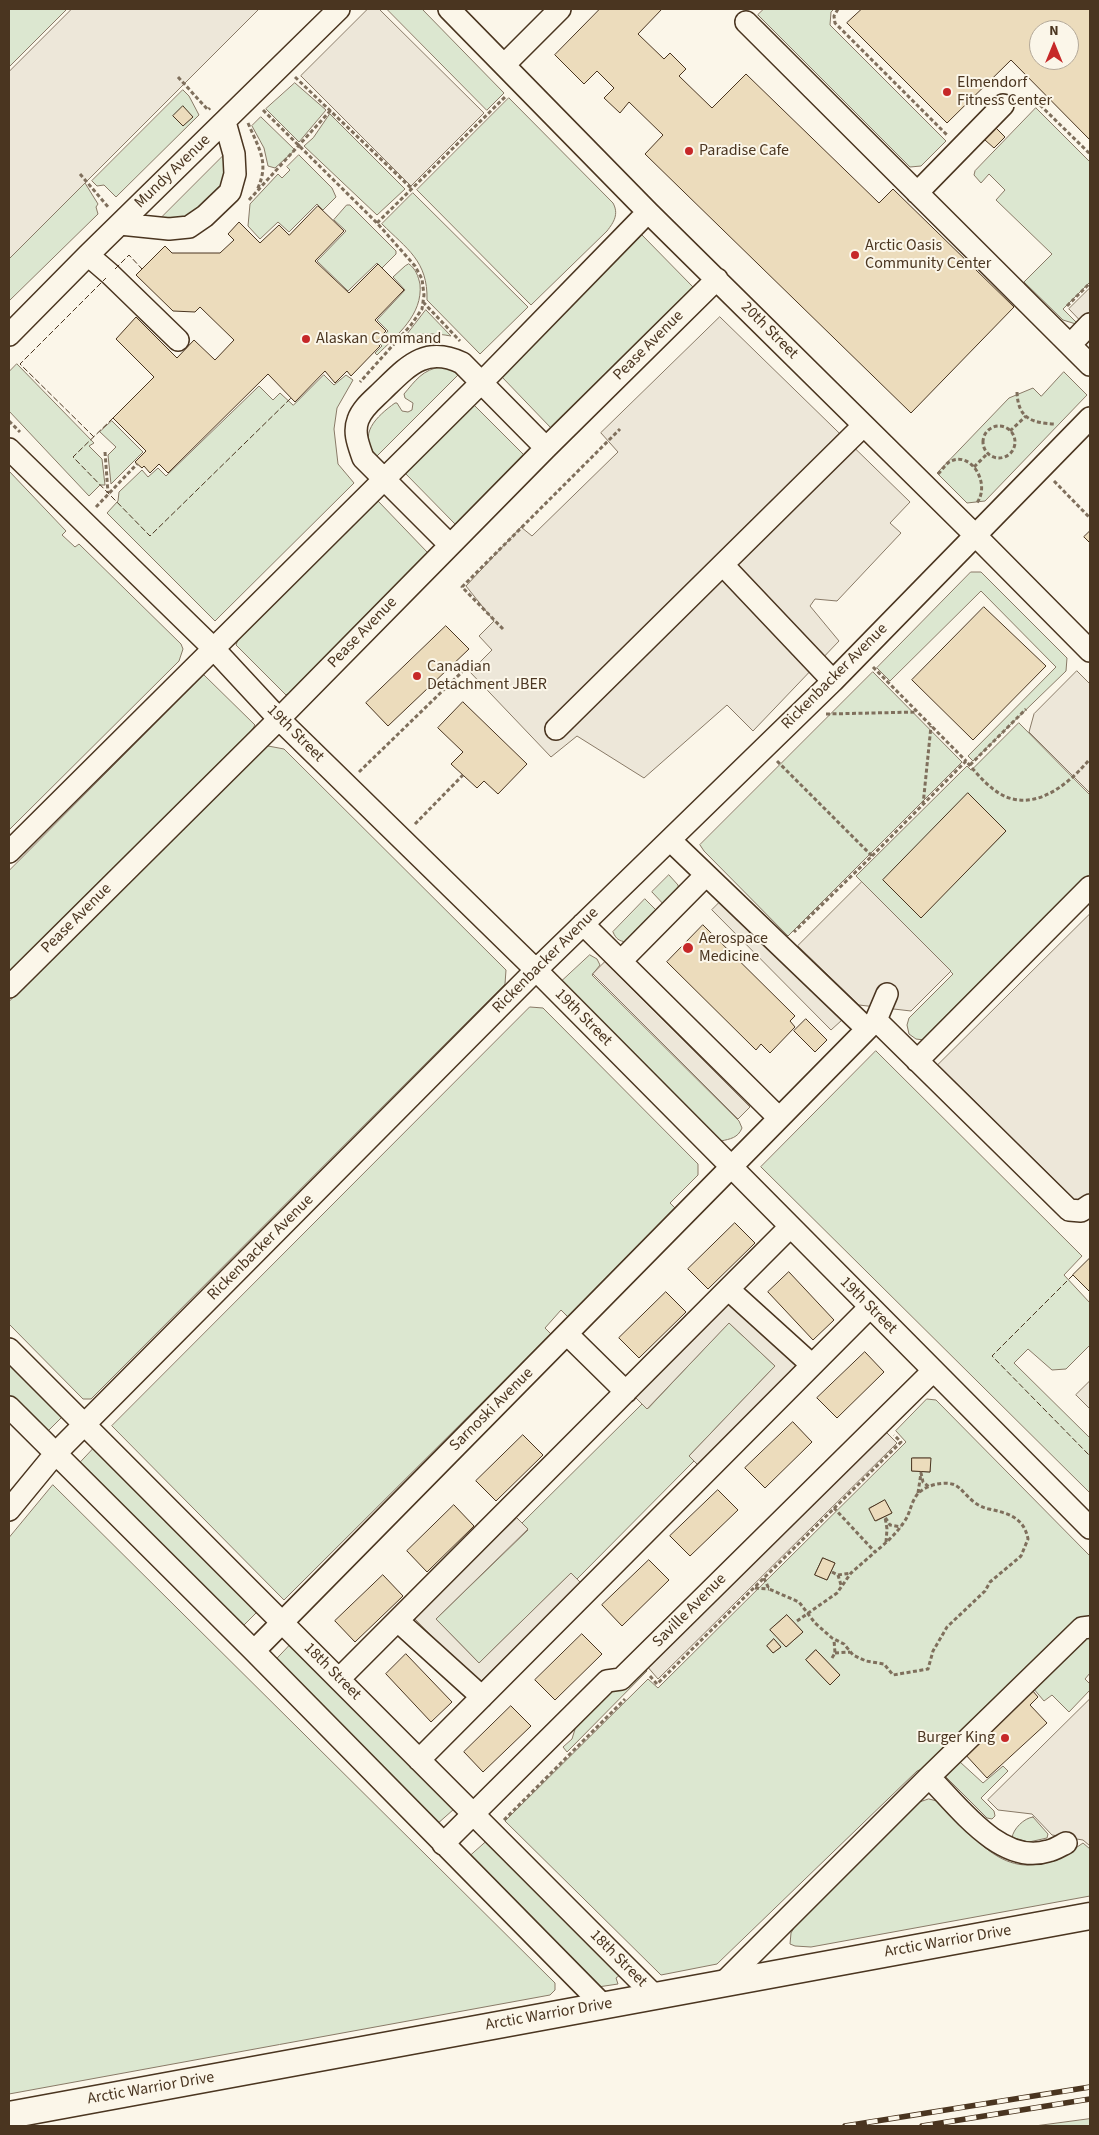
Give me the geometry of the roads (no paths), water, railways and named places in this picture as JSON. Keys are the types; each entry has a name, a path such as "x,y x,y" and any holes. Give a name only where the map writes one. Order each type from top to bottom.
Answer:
{"main road":[{"name":"Arctic Warrior Drive","path":"9,2115 1090,1916"}],"street":[{"name":"Mundy Avenue","path":"9,335 88,255 115,216 219,113 339,9"},
{"name":"20th Street","path":"449,9 648,212 1090,651"},
{"path":"504,65 560,9"},
{"path":"746,22 1090,365"},
{"path":"917,193 1003,105"},
{"path":"115,216 169,229 189,227 205,216 224,198 230,192 235,174 234,154 219,113"},
{"path":"9,852 480,383 648,212"},
{"path":"88,255 178,340"},
{"name":"Pease Avenue","path":"9,987 717,279"},
{"path":"1070,345 1090,324"},
{"path":"450,545 363,458 357,440 357,421 370,402 405,368 432,356 448,356 462,363 546,448"},
{"name":"Rickenbacker Avenue","path":"9,1510 56,1454 536,970 833,681 1090,418"},
{"path":"556,729 864,426"},
{"name":"19th Street","path":"9,448 213,648 279,719 536,970 1090,1528"},
{"path":"724,565 833,681"},
{"path":"670,840 780,946 871,1025 917,1061 1069,1210 1081,1211 1090,1205"},
{"path":"621,961 706,875"},
{"path":"917,1061 1090,887"},
{"path":"583,924 780,1118"},
{"path":"871,1025 886,994"},
{"name":"Sarnoski Avenue","path":"254,1651 871,1025"},
{"path":"339,1680 790,1227"},
{"path":"728,1289 812,1365"},
{"path":"419,1760 870,1307"},
{"path":"567,1334 626,1392"},
{"name":"18th Street","path":"9,1349 655,1996"},
{"name":"Saville Avenue","path":"443,1844 607,1681 621,1678 933,1371"},
{"path":"9,1407 254,1651 603,2005"},
{"path":"398,1621 482,1698"},
{"path":"722,1984 929,1777 1082,1628 1090,1627"},
{"path":"929,1777 989,1837 1002,1846 1015,1851 1030,1853 1048,1852 1066,1843"}],"railway":[{"path":"845,2126 1090,2087"},
{"path":"922,2126 1090,2099"}],"place":[{"name":"Elmendorf Fitness Center","path":"947,92"},
{"name":"Paradise Cafe","path":"689,151"},
{"name":"Arctic Oasis Community Center","path":"855,255"},
{"name":"Alaskan Command","path":"306,339"},
{"name":"Canadian Detachment JBER","path":"417,676"},
{"name":"Aerospace Medicine","path":"688,948"},
{"name":"Burger King","path":"1005,1738"}]}
